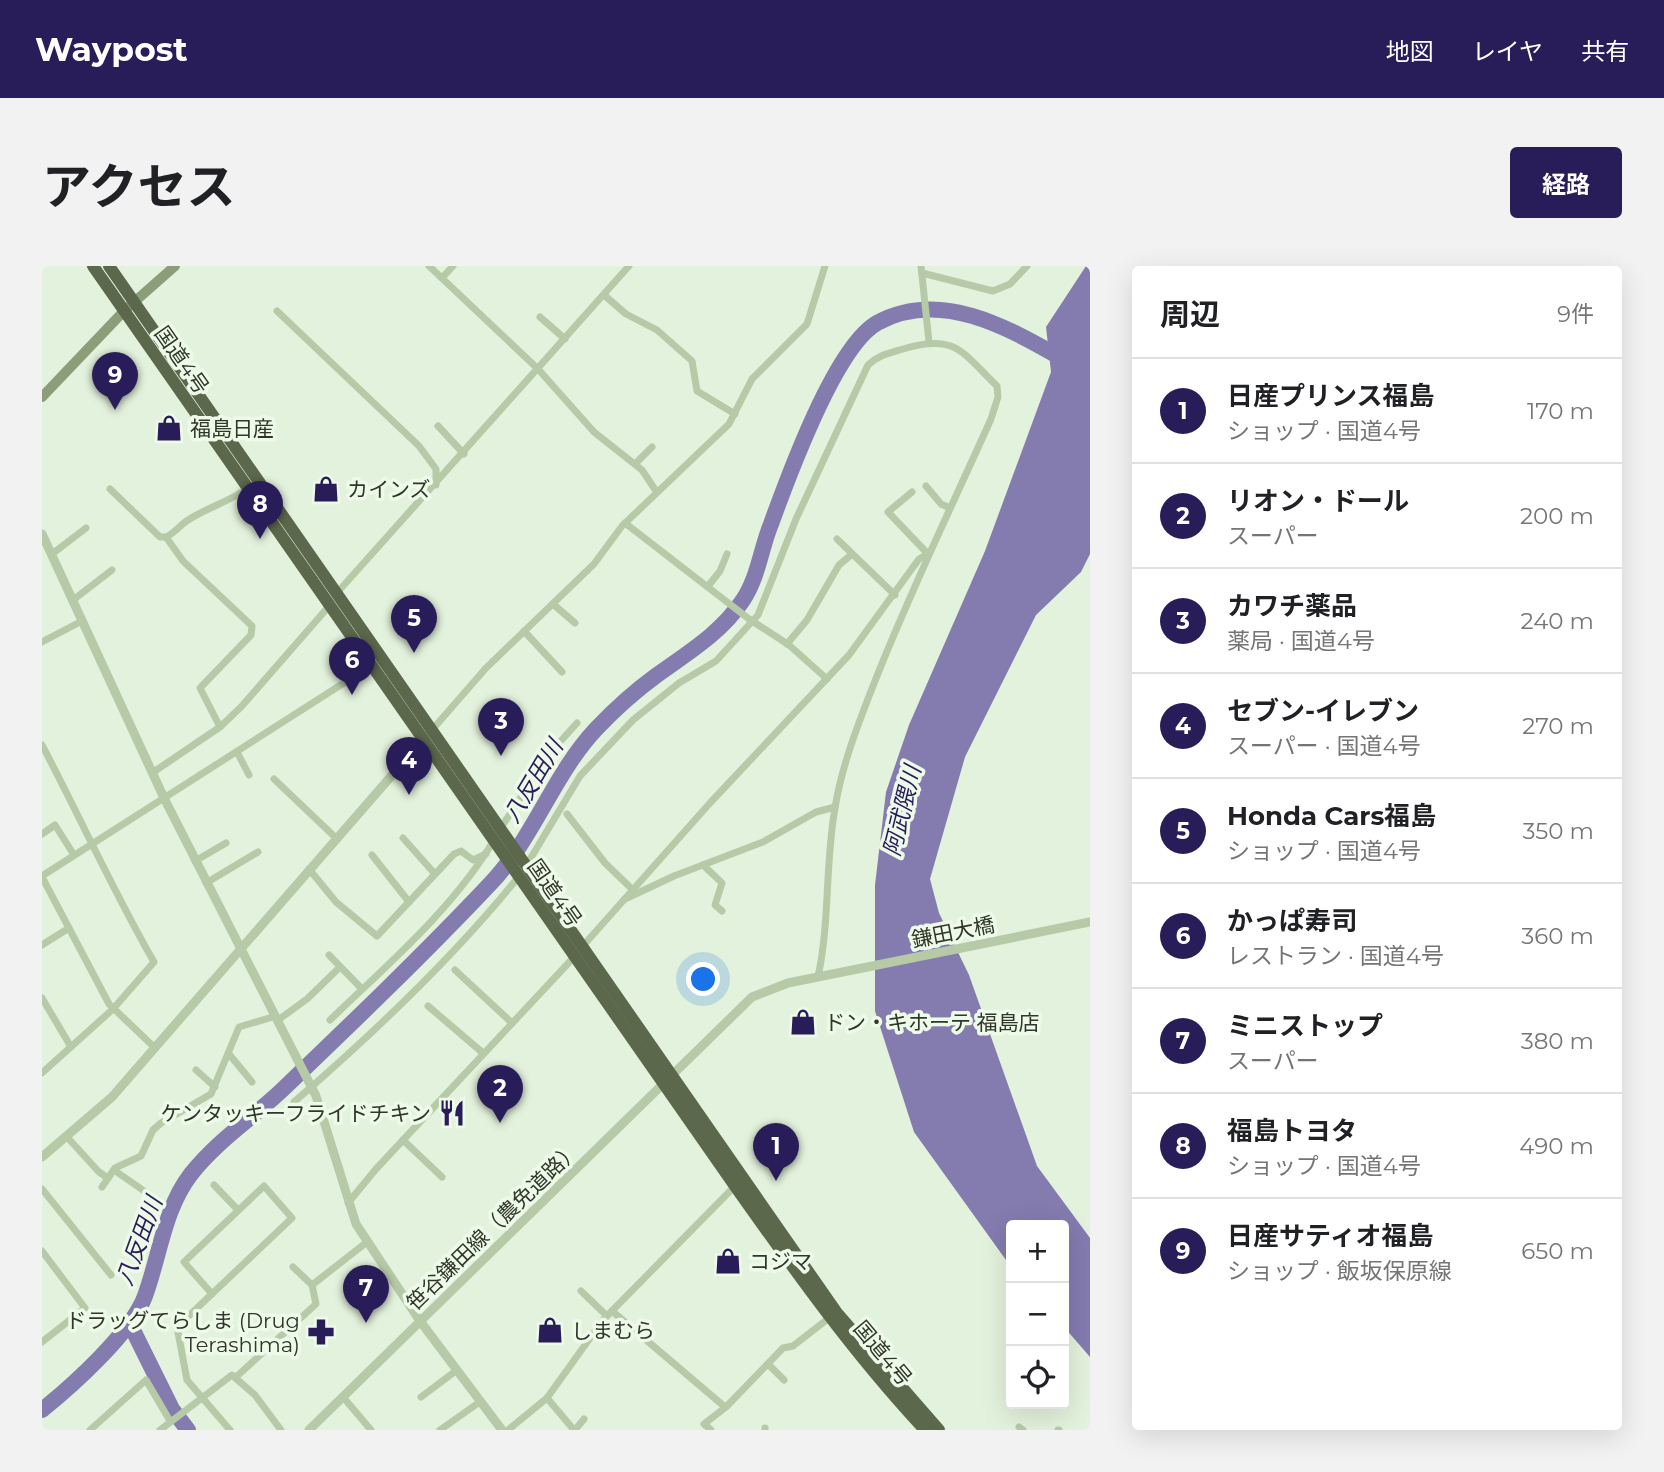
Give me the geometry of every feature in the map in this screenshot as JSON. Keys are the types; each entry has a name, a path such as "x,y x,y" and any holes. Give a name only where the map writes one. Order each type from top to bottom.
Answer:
{"highway":[{"name":"国道4号","path":"93,266 129,307 499,836 735,1186 829,1318 886,1388 925,1430"},
{"name":"国道4号","path":"109,266 129,307 249,487 333,599 372,665 428,735"},
{"name":"国道4号","path":"667,1082 837,1313 939,1430"}],"main road":[{"path":"42,397 129,307 175,266"}],"street":[{"path":"429,266 538,369 594,432 635,464 656,492"},
{"path":"442,278 453,266"},
{"path":"152,773 220,727 629,266"},
{"path":"42,1157 112,1097 466,689 594,564 625,523 656,492 700,455 735,414 752,379 807,324 825,266"},
{"path":"929,342 922,272 993,290 1010,284 1027,266"},
{"path":"604,295 626,314 657,330 692,361 697,391 735,414"},
{"path":"277,311 419,446 436,469 436,486"},
{"path":"540,317 565,339"},
{"path":"294,1102 490,912 580,776 594,760 633,720 680,683 716,661 765,605 796,519 868,365 884,355 929,342 955,345 997,386 999,392 991,419 928,554 866,703 835,807 821,976"},
{"path":"438,426 464,454"},
{"path":"635,464 652,447"},
{"path":"926,486 941,504 950,508"},
{"path":"110,489 160,537 166,537 187,521 217,504 231,500 249,487"},
{"path":"912,492 888,512 928,554"},
{"path":"625,523 709,585 751,620 787,644 827,679"},
{"path":"52,554 86,528"},
{"path":"42,534 164,799 310,1085 348,1202 367,1242 420,1321 502,1430"},
{"path":"166,537 183,561 252,626 251,635 201,688 220,727"},
{"path":"836,539 895,595"},
{"path":"709,585 720,571 727,554"},
{"path":"348,1202 827,679 895,595 919,559 928,554"},
{"path":"787,644 807,620 839,565 851,555"},
{"path":"73,600 112,570"},
{"path":"553,604 575,623"},
{"path":"42,642 82,621"},
{"path":"524,631 562,672"},
{"path":"155,1048 113,1009 42,876 372,665"},
{"path":"330,1020 471,878 550,753 577,723"},
{"path":"42,745 94,842 126,914 154,962 113,1009 42,1073"},
{"path":"237,752 249,775"},
{"path":"274,779 336,838"},
{"path":"624,900 763,842 816,812 835,807"},
{"path":"567,814 601,859 633,890"},
{"path":"42,834 55,825 74,855"},
{"path":"403,838 435,874"},
{"path":"195,861 226,843"},
{"path":"309,870 337,902 377,936 435,874 461,851 472,860 486,853"},
{"path":"206,883 258,852"},
{"path":"372,855 409,902"},
{"path":"703,865 722,883 715,905 722,911"},
{"name":"鎌田大橋","path":"667,1082 729,1017 752,997 776,986 1090,922"},
{"path":"42,945 69,928"},
{"path":"329,955 362,989"},
{"path":"102,1187 114,1170 141,1156 153,1130 161,1123 211,1094 239,1027 277,1018 307,999 340,967"},
{"path":"455,970 512,1023"},
{"path":"42,998 71,1047"},
{"path":"428,1006 483,1054"},
{"path":"229,1054 252,1082"},
{"path":"196,1070 215,1087"},
{"name":"笹谷鎌田線（農免道路）","path":"309,1430 667,1082"},
{"path":"67,1137 99,1172 108,1178"},
{"path":"402,1140 442,1177"},
{"path":"114,1170 157,1200"},
{"path":"214,1185 238,1210"},
{"path":"212,1294 184,1262 264,1186 292,1218 212,1294 177,1327 187,1380 230,1430"},
{"path":"508,1430 547,1398 610,1313 735,1186"},
{"path":"42,1189 111,1275"},
{"path":"312,1285 367,1242"},
{"path":"42,1251 85,1308 42,1342"},
{"path":"236,1377 316,1304 312,1285 293,1267"},
{"path":"581,1291 725,1408"},
{"path":"711,1430 704,1424 725,1408 783,1348 793,1346 829,1318"},
{"path":"768,1364 784,1380"},
{"path":"421,1397 457,1370"},
{"path":"160,1430 228,1375 236,1377 255,1395 281,1430"},
{"path":"96,1428 146,1380 172,1420"},
{"path":"343,1397 372,1430"},
{"path":"547,1398 574,1430 584,1419"},
{"path":"440,1430 481,1401"}],"water":[{"name":"阿武隈川","path":"1086,266 1090,266 1090,554 1081,572 1036,615 965,757 930,879 939,913 969,975 1037,1166 1090,1238 1090,1357 1069,1333 1069,1220 1006,1220 1006,1260 914,1132 875,1011 875,885 886,792 909,725 985,551 1051,372 1046,327"}],"waterway":[{"name":"八反田川","path":"42,1410 100,1358 128,1326 145,1296 175,1202 201,1162 281,1091 490,884 519,847 567,766 603,722 641,687 704,641 734,612 752,582 779,503 815,415 829,385 861,337 877,323 905,312 932,309 960,313 1015,333 1090,374"},
{"path":"129,1322 172,1409 188,1430"}],"place":[{"name":"日産サティオ福島","path":"115,410"},
{"name":"福島日産","path":"169,428"},
{"name":"カインズ","path":"326,489"},
{"name":"福島トヨタ","path":"260,539"},
{"name":"Honda Cars福島","path":"414,653"},
{"name":"かっぱ寿司","path":"352,695"},
{"name":"カワチ薬品","path":"501,756"},
{"name":"セブン-イレブン","path":"409,795"},
{"name":"ドン・キホーテ 福島店","path":"803,1022"},
{"name":"ケンタッキーフライドチキン","path":"452,1113"},
{"name":"リオン・ドール","path":"500,1123"},
{"name":"日産プリンス福島","path":"776,1181"},
{"name":"コジマ","path":"728,1261"},
{"name":"ミニストップ","path":"366,1323"},
{"name":"しまむら","path":"550,1330"},
{"name":"ドラッグてらしま (Drug Terashima)","path":"321,1332"}]}
